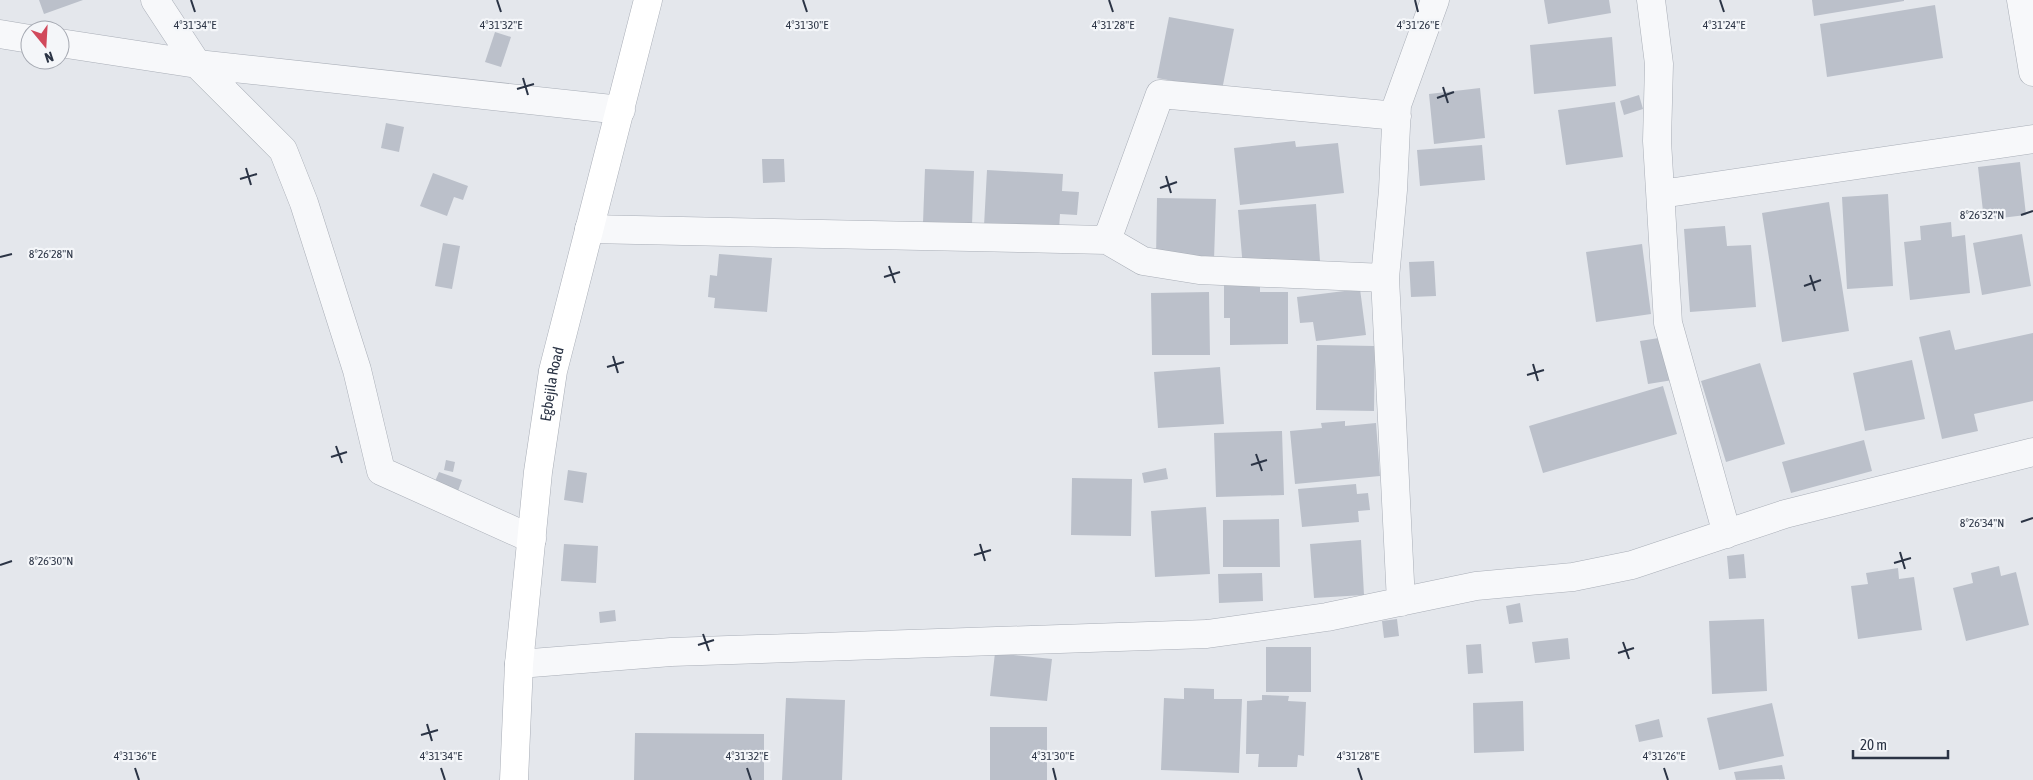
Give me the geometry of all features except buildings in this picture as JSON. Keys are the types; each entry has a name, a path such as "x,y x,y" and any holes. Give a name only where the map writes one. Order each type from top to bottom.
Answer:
{"street":[{"path":"155,0 197,64 282,150 304,203 357,370 381,471 532,539"},
{"name":"Egbejila Road","path":"514,780 520,664 538,472 553,370 648,0"},
{"path":"1401,602 1385,278 1398,105 1436,0"},
{"path":"1651,0 1659,64 1657,141 1668,323 1727,534"},
{"path":"2021,0 2033,72"},
{"path":"0,34 20,37"},
{"path":"70,45 197,64 621,110"},
{"path":"1107,240 1160,94 1397,116"},
{"path":"1661,194 2033,139"},
{"path":"589,229 1107,240 1143,262 1199,270 1385,278"},
{"path":"520,664 671,652 1207,634 1327,617 1476,586 1573,577 1632,565 1785,514 2033,452"}]}
